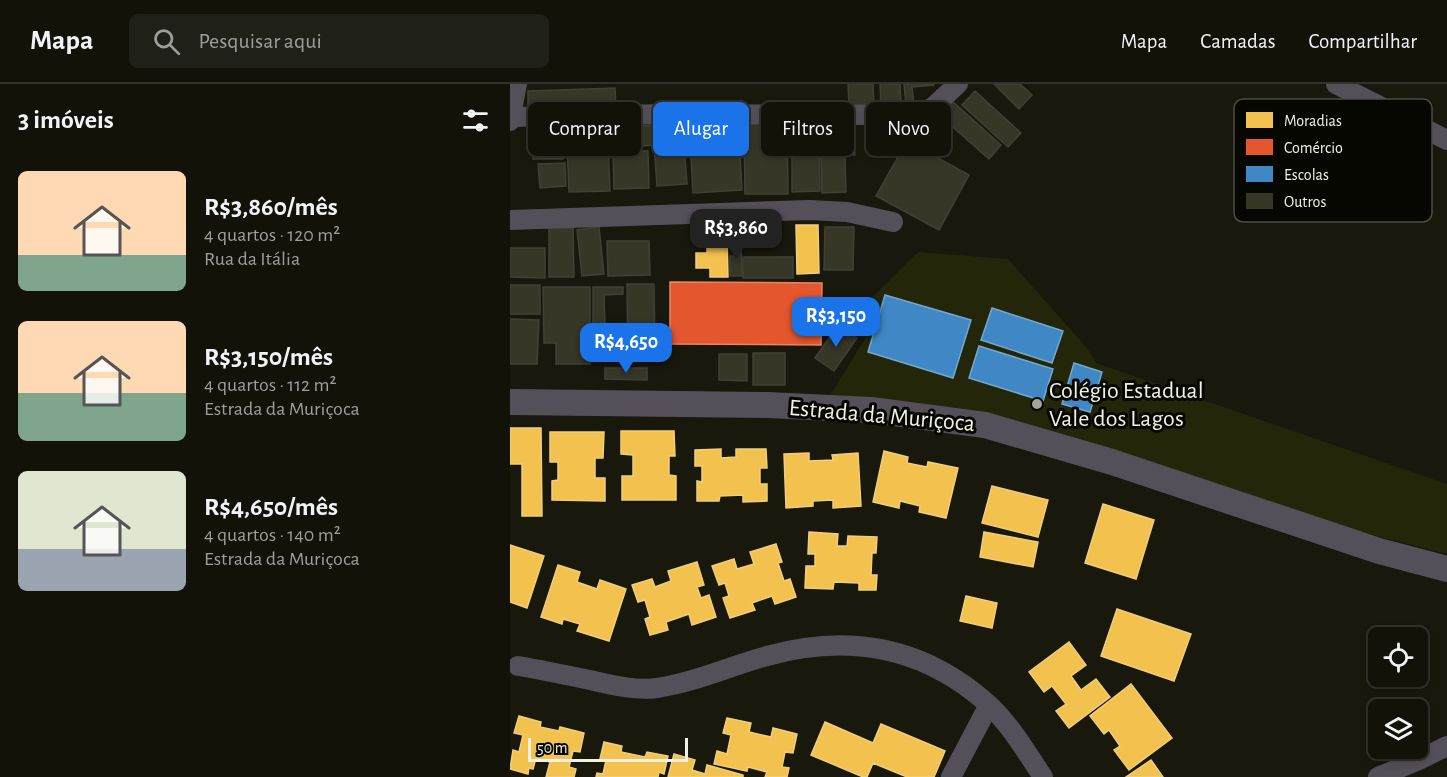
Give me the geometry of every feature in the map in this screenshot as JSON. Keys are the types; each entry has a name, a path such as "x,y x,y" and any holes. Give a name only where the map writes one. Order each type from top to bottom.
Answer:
{"street":[{"path":"517,84 510,119 670,114 878,115 917,113 932,108 958,84"},
{"path":"1336,84 1366,99"},
{"path":"1432,132 1447,140"},
{"path":"510,220 810,210 847,212 893,222"},
{"name":"Estrada da Muriçoca","path":"510,402 768,405 871,410 985,425 1112,462 1379,551 1447,569"},
{"path":"518,666 628,688 656,688 710,676 765,656 804,647 874,647 918,660 952,676 990,705 1019,741 1043,777"},
{"path":"951,777 990,705"},
{"path":"1378,777 1447,746"}],"shaded area":[{"name":"Colégio Estadual Vale dos Lagos","path":"918,252 1008,259 1087,348 1096,363 1447,484 1447,554 830,395 865,339 846,324"}],"building: Moradias":[{"path":"796,225 818,225 819,273 797,274"},
{"path":"716,236 727,236 728,277 710,277 710,268 696,268 696,253 707,253 707,240 716,240"},
{"path":"510,428 541,428 542,516 522,516 522,464 510,464"},
{"path":"621,431 674,431 675,456 669,456 669,475 676,476 676,500 622,500 622,476 633,476 633,455 621,454"},
{"path":"550,432 604,432 603,458 595,458 595,478 605,478 605,501 552,500 552,481 558,480 558,462 550,462"},
{"path":"721,449 721,458 736,457 736,449 766,449 767,468 760,468 760,484 767,484 767,501 743,502 743,495 720,496 719,501 697,501 697,481 702,482 702,466 695,466 695,450"},
{"path":"884,451 908,457 907,463 927,467 928,462 958,468 946,518 919,512 920,506 900,501 899,508 873,502"},
{"path":"809,453 809,461 833,460 832,455 858,453 861,506 833,508 833,500 813,501 813,506 786,508 784,454"},
{"path":"992,486 1048,500 1038,537 982,523"},
{"path":"1103,504 1154,520 1136,579 1085,563"},
{"path":"809,532 838,534 837,546 847,546 848,536 877,537 876,553 872,553 871,575 877,575 876,590 859,590 859,583 834,582 833,589 805,588 806,566 815,566 815,554 808,554"},
{"path":"984,532 1038,542 1033,567 980,557"},
{"path":"776,544 782,562 778,563 784,581 790,579 796,597 775,604 772,596 752,603 755,610 730,618 723,598 729,596 725,583 719,585 712,566 734,559 737,569 754,564 750,552"},
{"path":"510,545 544,556 527,608 510,602"},
{"path":"697,562 704,585 697,587 701,598 709,595 716,617 692,625 689,614 666,622 668,630 650,635 645,619 650,617 645,600 638,602 632,585 652,579 655,587 671,581 668,571"},
{"path":"558,565 580,572 577,582 597,589 600,580 626,589 609,641 577,631 580,624 563,619 562,624 541,617"},
{"path":"966,596 997,603 992,628 960,621"},
{"path":"1117,609 1191,634 1174,681 1101,656"},
{"path":"1069,642 1086,665 1071,676 1081,690 1096,679 1110,697 1069,728 1056,711 1066,704 1052,686 1044,692 1029,672"},
{"path":"1131,684 1172,738 1129,770 1114,750 1120,746 1109,730 1104,734 1090,716"},
{"path":"519,716 541,722 540,727 559,731 560,727 584,733 580,752 573,751 569,767 576,769 574,777 546,777 550,762 536,758 533,769 529,768 528,774 510,769 513,750 519,752 523,735 514,733"},
{"path":"727,718 751,723 749,732 771,737 773,728 797,734 793,753 785,752 782,767 789,768 787,777 765,777 767,772 748,767 747,771 714,764 717,751 727,754 731,735 723,733"},
{"path":"825,722 873,743 881,724 945,751 934,777 907,777 873,763 867,777 863,777 811,755"},
{"path":"604,742 622,746 621,752 645,757 647,752 668,756 664,774 659,772 658,777 596,777 597,773 603,774 606,760 600,759"},
{"path":"674,754 695,760 692,770 705,774 707,765 743,775 743,777 668,777"},
{"path":"1151,760 1163,777 1126,777"}],"building: Comércio":[{"path":"670,282 822,283 821,345 670,344"}],"building: Escolas":[{"path":"885,295 971,320 953,378 868,352"},
{"path":"992,308 1063,331 1052,363 981,340"},
{"path":"979,346 1053,369 1043,401 969,378"},
{"path":"1074,363 1102,372 1090,412 1062,404"}],"building: Outros":[{"path":"848,84 873,84 874,102 854,105 854,102 849,102"},
{"path":"880,84 900,84 901,102 881,102"},
{"path":"904,84 934,84 912,87 914,102 906,102"},
{"path":"994,84 1020,84 1032,95 1019,109"},
{"path":"615,88 616,102 528,102 528,91"},
{"path":"975,91 1021,133 1008,147 962,105"},
{"path":"951,100 1001,145 989,159 951,125 951,102 949,102"},
{"path":"749,120 761,120 761,156 787,156 788,194 745,194 744,156 749,156"},
{"path":"653,125 653,145 641,146 641,126"},
{"path":"641,151 648,151 649,188 614,189 613,156 641,156"},
{"path":"533,156 563,156 563,159 533,159"},
{"path":"568,156 609,156 610,191 569,192"},
{"path":"655,156 685,156 687,184 657,186"},
{"path":"691,156 740,156 742,190 693,193"},
{"path":"792,156 819,156 820,191 792,192"},
{"path":"821,156 845,156 846,192 822,193"},
{"path":"899,156 934,156 969,175 939,230 876,196"},
{"path":"565,163 566,186 540,188 538,164"},
{"path":"599,227 604,274 582,276 577,230"},
{"path":"825,227 854,227 853,270 824,270"},
{"path":"549,228 573,228 574,277 549,277"},
{"path":"741,238 742,276 730,276 730,256 734,256 734,239"},
{"path":"607,241 649,241 650,275 608,276"},
{"path":"510,248 545,248 545,278 510,277"},
{"path":"743,257 793,257 793,278 743,278"},
{"path":"627,284 654,284 655,353 628,354"},
{"path":"510,285 540,285 540,314 510,314"},
{"path":"543,287 590,287 590,364 556,364 556,343 544,343"},
{"path":"593,287 623,287 623,294 604,295 605,327 624,327 625,343 593,344"},
{"path":"510,319 539,320 537,364 510,364"},
{"path":"838,325 857,338 834,371 815,358"},
{"path":"753,353 785,353 785,385 753,385"},
{"path":"719,354 747,354 747,381 719,380"},
{"path":"605,368 647,368 647,380 605,379"}],"place":[{"name":"Colégio Estadual Vale dos Lagos","path":"1037,404"}]}
